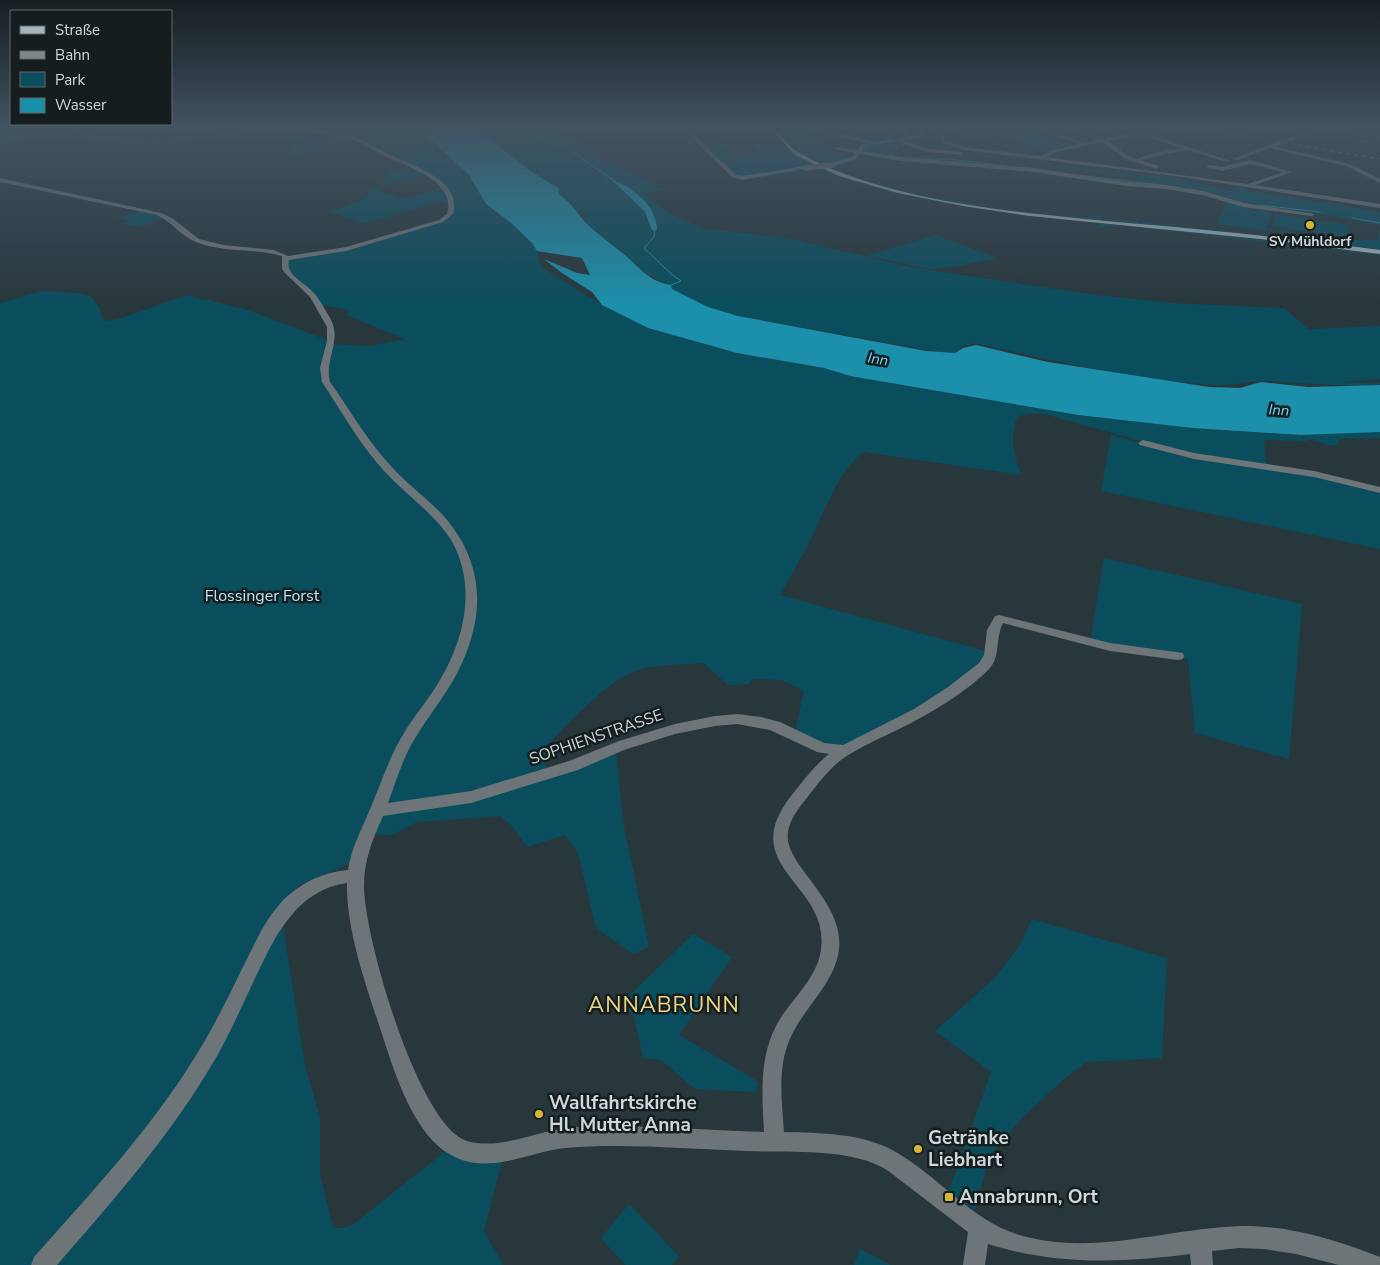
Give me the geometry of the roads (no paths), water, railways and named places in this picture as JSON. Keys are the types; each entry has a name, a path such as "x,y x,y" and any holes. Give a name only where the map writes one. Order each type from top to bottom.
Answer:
{"main road":[{"path":"882,187 918,196 1001,210 1288,240 1380,252"}],"street":[{"path":"33,187 159,214 170,218 197,240 211,244 278,253 286,258 322,255 361,246 441,221 451,214 450,198 447,191 442,187"},
{"path":"1170,187 1243,205 1312,214"},
{"path":"1262,187 1380,206"},
{"path":"286,258 285,268 298,284 311,294 331,326 332,334 323,371 326,382 378,458 451,532 464,556 471,585 470,630 461,656 400,751 378,810 364,839 356,865 355,876 363,939 390,1030 420,1105 435,1128 450,1142 467,1151 490,1153 560,1139 633,1135 840,1146 885,1158 980,1227 1020,1246 1057,1254 1084,1257 1110,1256 1200,1241 1246,1236 1291,1241 1372,1265"},
{"path":"1143,442 1194,456 1307,473 1380,490"},
{"name":"SOPHIENSTRASSE","path":"378,810 471,797 573,766 619,746 675,729 715,721 737,719 761,722 825,756 846,751 917,713 984,666 991,656 994,626 999,619 1110,647 1178,656"},
{"path":"774,1141 773,1074 777,1049 788,1023 824,967 831,949 823,913 808,886 785,856 780,836 784,819 825,756"},
{"path":"42,1265 106,1192 170,1113 215,1042 268,934 281,916 300,896 318,885 342,877 355,876"},
{"path":"974,1265 980,1227"},
{"path":"1200,1241 1202,1265"}],"water":[{"name":"Inn","path":"476,187 556,187 559,194 588,225 643,272 656,280 671,285 672,289 708,307 738,316 926,351 955,353 963,348 976,345 1048,362 1209,387 1240,388 1261,382 1308,387 1380,385 1380,432 1301,435 1192,428 1078,415 850,376 824,368 737,353 648,328 602,305 592,292 544,259 577,273 590,275 582,258 537,251 532,243 510,222 486,204"},
{"path":"619,187 626,187 643,199 653,213 657,230 652,230 645,212"}],"waterway":[{"path":"1259,205 1320,212"},
{"path":"1352,218 1380,223"},
{"path":"655,228 654,237 644,248 681,281 671,285"}],"place":[{"name":"SV Mühldorf","path":"1310,225"},
{"name":"Wallfahrtskirche Hl. Mutter Anna","path":"539,1114"},
{"name":"Getränke Liebhart","path":"918,1149"},
{"name":"Annabrunn, Ort","path":"949,1197"}],"district":[{"name":"ANNABRUNN","path":"664,1005"}],"park label":[{"name":"Flossinger Forst","path":"262,596"}]}
